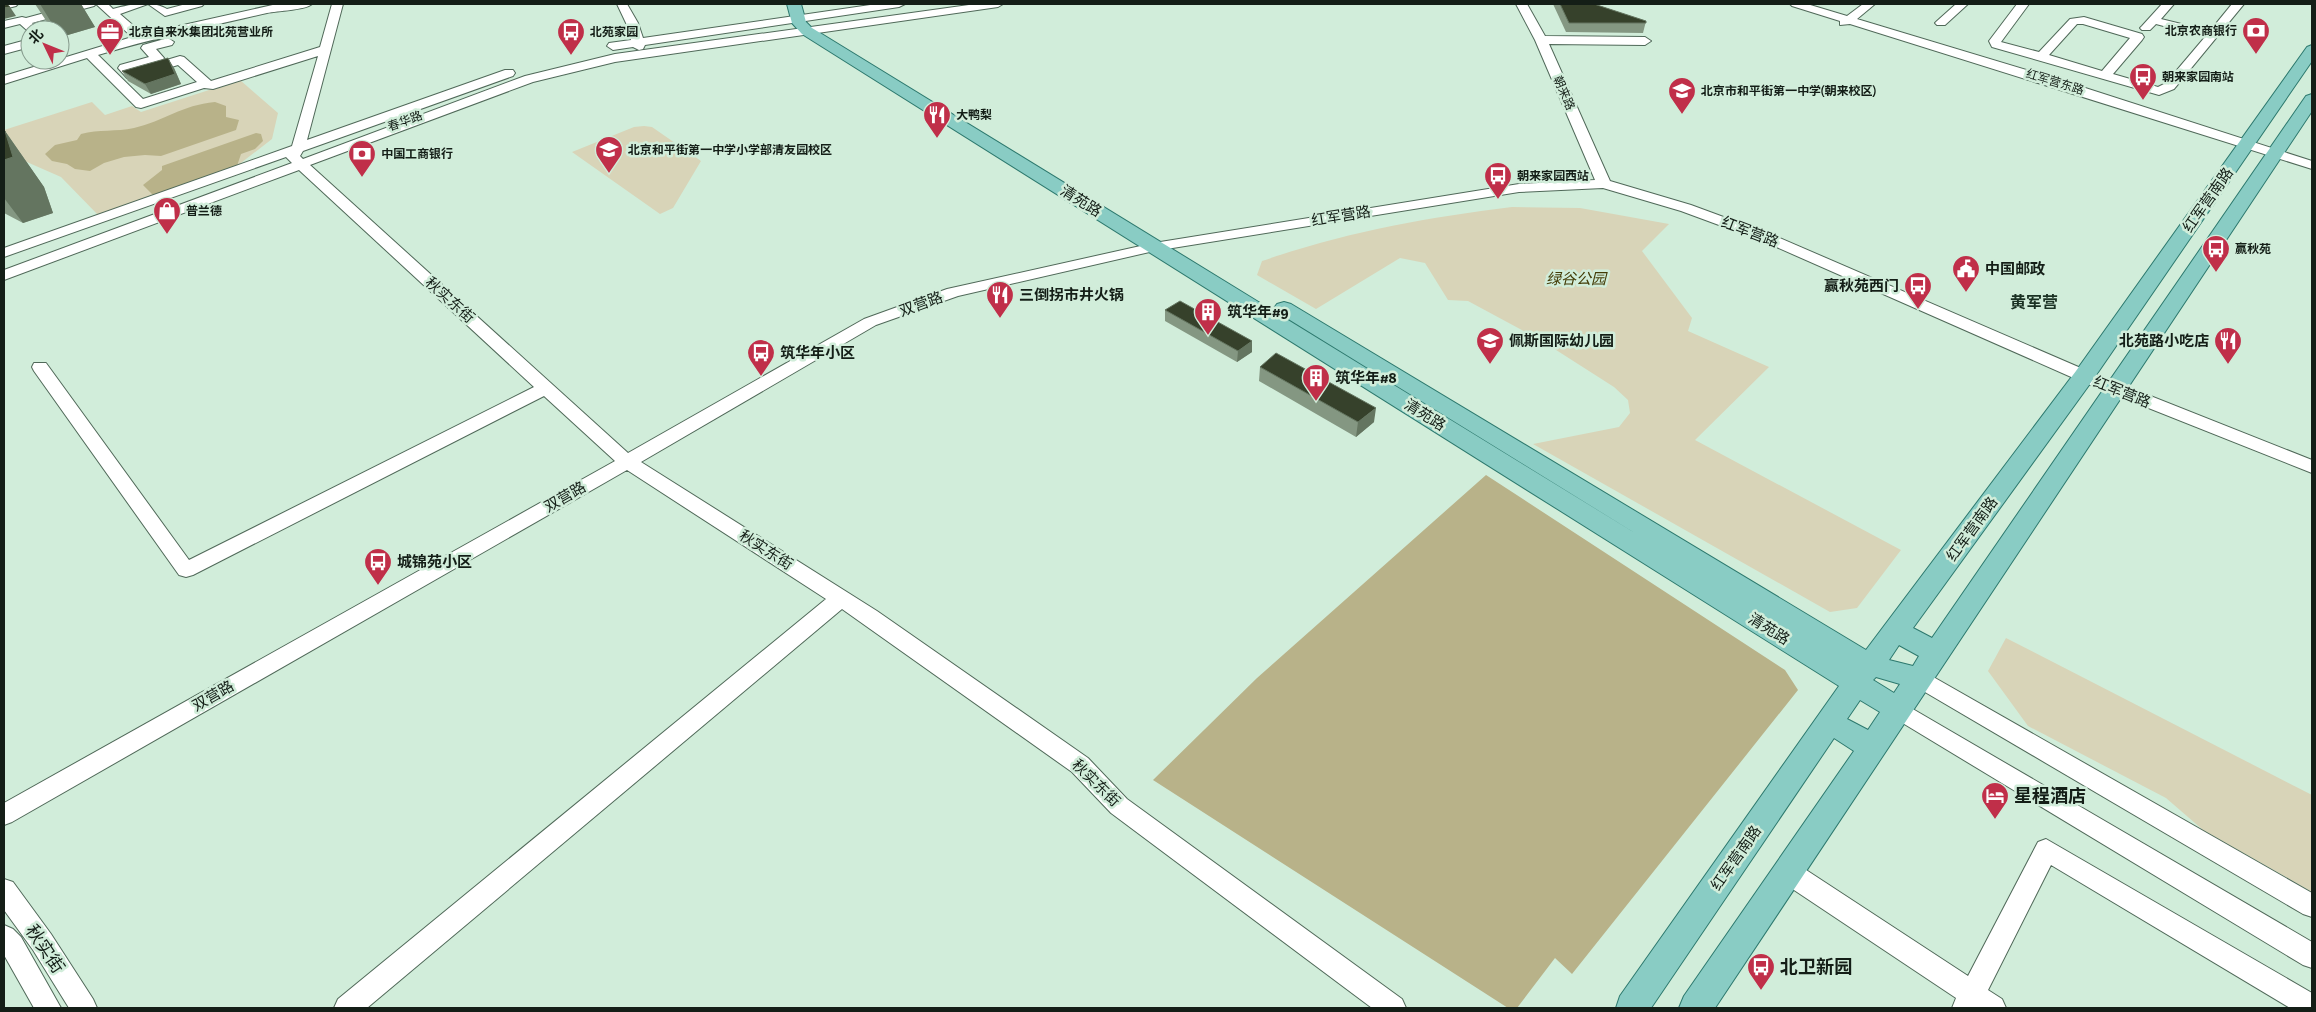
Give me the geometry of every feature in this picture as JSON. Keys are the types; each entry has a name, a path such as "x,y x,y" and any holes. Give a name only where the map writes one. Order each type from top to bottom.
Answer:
{"main road":[{"name":"清苑路","path":"810,18 1177,243 1862,674 1899,710"},
{"name":"清苑路","path":"810,18 1154,247 1862,674 1921,679"},
{"name":"红军营南路","path":"1632,1008 1862,674 2068,400 2312,50"},
{"name":"红军营南路","path":"1696,1008 1921,679 2312,99"},
{"path":"2249,140 2279,149"},
{"path":"2249,140 2279,149"},
{"path":"2105,348 2136,360"},
{"path":"2068,400 2085,403 2100,413"},
{"path":"1896,631 1937,654"},
{"path":"1829,724 1851,732 1872,749"}],"street":[{"path":"4,6 12,4"},
{"path":"31,20 38,14 90,4"},
{"path":"101,4 141,38"},
{"path":"112,13 142,4"},
{"path":"153,4 164,14 198,4"},
{"path":"4,80 141,38 306,4"},
{"path":"297,157 338,4"},
{"path":"622,4 632,23 639,44"},
{"path":"782,4 810,18 998,4"},
{"path":"4,254 569,68 810,18 899,4"},
{"path":"810,18 934,4"},
{"path":"810,18 964,4"},
{"name":"朝来路","path":"1522,4 1541,40 1604,184"},
{"path":"1782,4 1851,18 1870,4"},
{"path":"1796,4 2173,107"},
{"path":"1808,4 2193,133 2249,140"},
{"path":"1826,4 1851,18"},
{"path":"1941,23 1962,4"},
{"path":"2023,4 1995,41 1996,44 2159,91 2170,86 2238,4"},
{"path":"2105,76 2168,4"},
{"path":"264,14 147,48 158,58 124,68 131,75 180,60 209,86 326,48"},
{"name":"春华路","path":"4,268 537,68 639,44 810,18"},
{"path":"2040,57 2074,20 2084,20 2138,37"},
{"path":"2153,20 2212,36"},
{"path":"4,25 20,24"},
{"path":"1541,40 1645,41"},
{"path":"4,50 20,46"},
{"path":"90,54 141,104 206,83"},
{"path":"2209,118 2249,140"},
{"path":"2279,149 2312,155"},
{"path":"2279,149 2312,165"},
{"path":"4,275 297,157"},
{"name":"春华路","path":"4,261 297,157"},
{"name":"秋实东街","path":"297,157 627,462 841,598 1080,765 1119,806 1393,1008"},
{"name":"红军营路","path":"1154,247 1493,190 1604,184 1686,208 1770,239 2084,376 2312,468"},
{"name":"双营路","path":"4,814 627,462 870,322 953,292 1154,247"},
{"path":"40,368 186,570 546,388"},
{"path":"347,1008 841,598"},
{"path":"1921,679 2312,906"},
{"path":"1899,710 2312,956"},
{"path":"1968,1001 2046,850 2312,1007"},
{"path":"1788,872 1968,1001 1994,1008"},
{"name":"秋实街","path":"4,890 42,942 84,1008"},
{"name":"秋实街","path":"4,937 12,945 48,1008"}],"green space":[{"path":"240,80 278,113 272,139 237,166 98,215 61,177 4,152 4,130 92,102 105,115 132,106 141,112"},
{"path":"634,127 652,127 701,161 673,208 660,214 572,152"},
{"name":"绿谷公园","path":"1512,207 1580,208 1669,224 1642,251 1692,318 1688,331 1769,367 1695,440 1901,550 1857,608 1830,612 1533,444 1619,427 1630,413 1628,400 1614,387 1542,341 1468,301 1448,300 1425,263 1400,258 1316,309 1257,275 1262,261 1324,242 1416,221"},
{"path":"2006,638 2312,795 2312,892 2203,830 2166,798 2028,726 1988,671"}],"shaded area":[{"path":"215,102 226,106 226,117 239,120 236,130 161,156 124,157 104,163 90,171 75,169 67,164 52,161 45,154 55,145 77,140 81,134 134,128 193,106"},
{"path":"256,133 261,134 263,141 255,149 241,154 237,166 153,195 143,185 162,170 162,166"},
{"path":"1486,475 1785,670 1798,690 1572,974 1555,958 1517,1008 1508,1008 1153,780 1257,678"}],"building":[{"path":"4,4 7,4 10,7 4,8"},
{"path":"1560,4 1594,4 1646,21 1646,23 1569,23"},
{"path":"168,58 175,74 145,84 122,71"},
{"path":"4,132 13,157 4,160"},
{"path":"1180,301 1252,341 1238,351 1165,310"},
{"path":"1276,353 1376,408 1358,422 1260,367"}],"place":[{"name":"北京农商银行","path":"2256,55"},
{"name":"北京自来水集团北苑营业所","path":"110,56"},
{"name":"北苑家园","path":"571,56"},
{"name":"朝来家园南站","path":"2143,101"},
{"name":"北京市和平街第一中学(朝来校区)","path":"1682,115"},
{"name":"大鸭梨","path":"937,139"},
{"name":"北京和平街第一中学小学部清友园校区","path":"609,174"},
{"name":"中国工商银行","path":"362,178"},
{"name":"朝来家园西站","path":"1498,200"},
{"name":"普兰德","path":"167,235"},
{"name":"赢秋苑","path":"2216,273"},
{"name":"中国邮政","path":"1966,293"},
{"name":"赢秋苑西门","path":"1918,310"},
{"name":"三倒拐市井火锅","path":"1000,319"},
{"name":"筑华年#9","path":"1208,336"},
{"name":"佩斯国际幼儿园","path":"1490,365"},
{"name":"北苑路小吃店","path":"2228,365"},
{"name":"筑华年小区","path":"761,377"},
{"name":"筑华年#8","path":"1316,402"},
{"name":"城锦苑小区","path":"378,586"},
{"name":"星程酒店","path":"1995,820"},
{"name":"北卫新园","path":"1761,991"}],"district":[{"name":"黄军营","path":"2034,302"}]}
